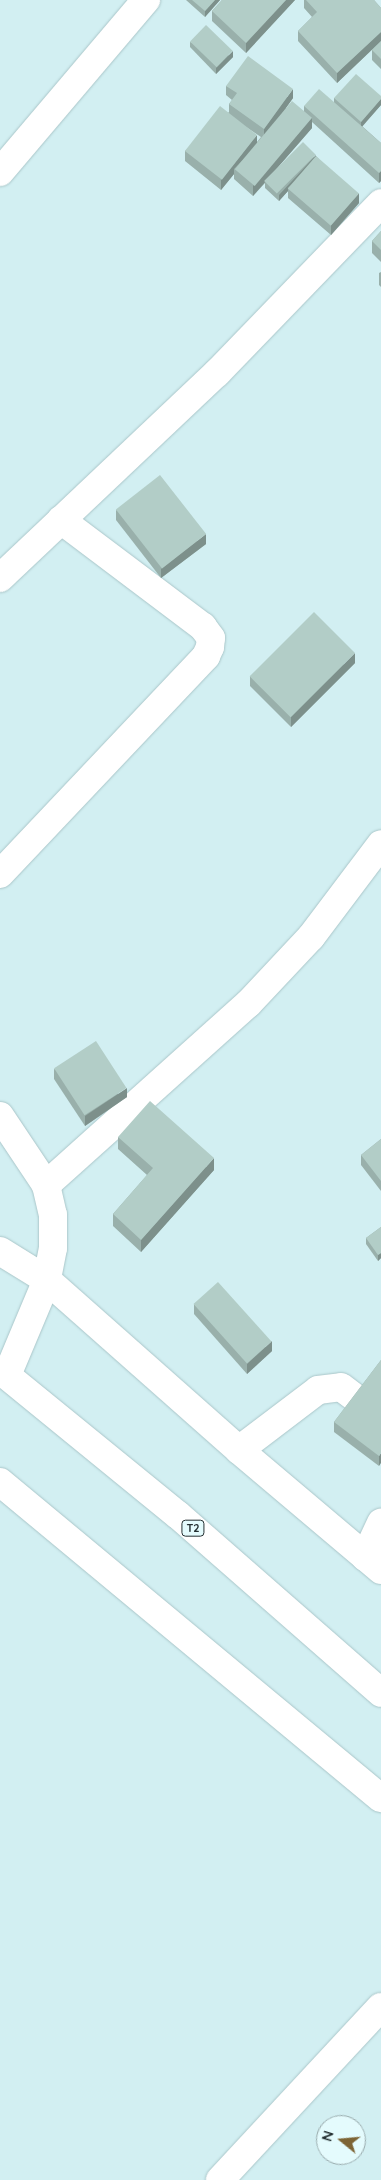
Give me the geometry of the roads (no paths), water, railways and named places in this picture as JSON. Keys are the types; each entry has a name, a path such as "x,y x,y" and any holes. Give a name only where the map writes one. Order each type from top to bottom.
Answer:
{"main road":[{"path":"0,172 146,0"},
{"path":"0,578 217,373 381,203"},
{"path":"0,874 206,656 210,647 211,638 203,627 61,520"},
{"path":"46,1184 248,1004 311,937 381,844"},
{"path":"0,1116 46,1184 53,1215 53,1248 47,1280 4,1372"},
{"path":"0,1251 47,1280 239,1450 373,1564 381,1522"},
{"name":"T2","path":"4,1372 178,1515 381,1693"},
{"path":"239,1450 318,1390 341,1387 358,1400"},
{"path":"3,1488 381,1798"},
{"path":"220,2180 381,2007"}]}
